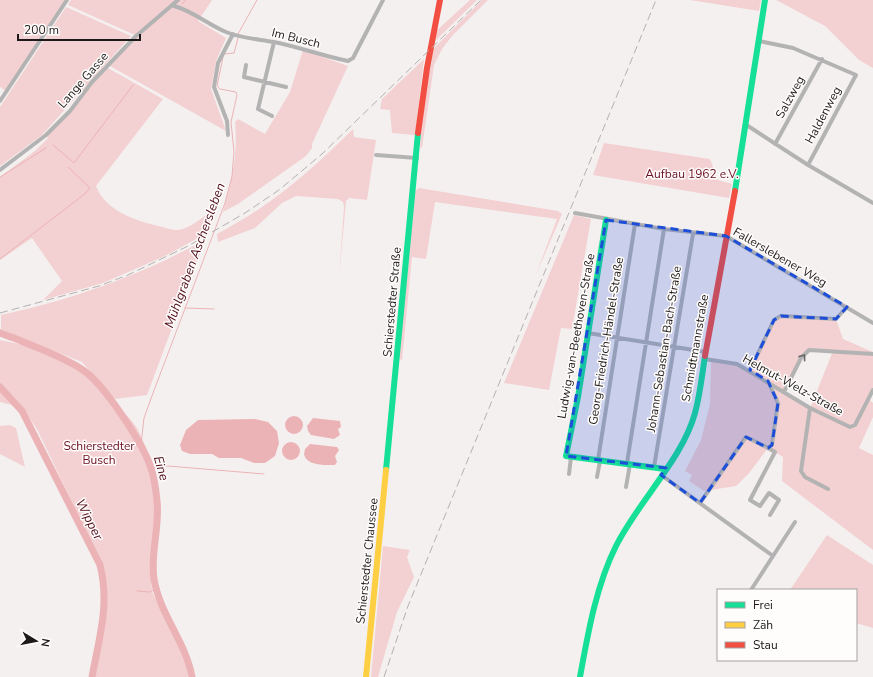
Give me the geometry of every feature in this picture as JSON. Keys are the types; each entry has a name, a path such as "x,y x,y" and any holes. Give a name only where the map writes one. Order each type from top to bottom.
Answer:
{"street":[{"path":"0,101 67,0"},
{"name":"Lange Gasse","path":"0,170 46,135 70,111 92,82 135,37 174,6 178,0"},
{"name":"Im Busch","path":"174,6 187,9 225,32 274,42 348,61 353,58 368,26 383,0"},
{"name":"Schierstedter Straße","path":"389,447 427,68 440,0"},
{"name":"Schmidtmannstraße","path":"580,677 595,600 605,569 628,524 681,445 695,414 765,0"},
{"path":"228,135 227,121 214,87 218,63 236,35"},
{"path":"759,41 793,48 822,59"},
{"path":"272,116 258,109 274,42"},
{"name":"Haldenweg","path":"808,165 856,75 822,59"},
{"name":"Salzweg","path":"775,144 822,59"},
{"path":"246,65 244,77 286,87"},
{"path":"745,124 808,165 873,203"},
{"path":"376,155 417,158"},
{"name":"Fallerslebener Weg","path":"575,213 606,220 693,234 726,236 873,323"},
{"name":"Ludwig-van-Beethoven-Straße","path":"569,456 606,220"},
{"name":"Georg-Friedrich-Händel-Straße","path":"597,477 635,224"},
{"path":"626,487 645,343 664,229"},
{"name":"Johann-Sebastian-Bach-Straße","path":"654,467 693,234"},
{"path":"750,370 774,320 781,316 836,319 847,307"},
{"name":"Helmut-Welz-Straße","path":"588,333 675,347 737,364 750,370 810,408 850,427 855,425 873,390"},
{"path":"784,392 801,358 810,350 873,354"},
{"path":"768,381 778,403 772,445 768,448"},
{"path":"810,408 802,471 805,478 828,490"},
{"path":"700,503 746,437 775,452 750,500 760,506 768,493 779,500 770,515"},
{"name":"Schierstedter Chaussee","path":"366,677 389,447"},
{"path":"569,474 569,456 665,469"},
{"path":"661,475 773,556"},
{"path":"752,589 795,522"}],"highlighted area":[{"path":"606,220 726,236 847,307 836,319 781,316 774,320 750,370 768,381 778,403 772,445 768,448 746,437 700,503 661,475 666,468 566,456"}],"green space":[{"path":"0,0 67,0 7,92 0,87"},
{"path":"71,0 212,0 198,21 226,38 216,61 211,89 226,131 110,66 137,36 68,5"},
{"path":"470,0 477,0 433,43 436,31"},
{"path":"482,0 488,0 452,36 442,49 434,65 422,148 420,147 423,109 432,50"},
{"path":"690,0 761,0 759,11"},
{"path":"776,0 873,0 873,68 859,60 825,26"},
{"path":"66,7 131,36 42,135 0,166 0,107"},
{"path":"303,50 348,66 312,144 312,148 306,156 238,204 223,212 234,167 236,146 235,122 238,119 265,134 290,92"},
{"path":"424,59 415,135 392,133 390,110 380,109 382,99"},
{"path":"106,67 163,99 96,186 101,195 114,208 130,217 149,224 174,230 186,228 213,209 209,232 165,256 103,283 43,300 62,281 32,238 0,260 0,177 35,151 48,138 46,135 70,111"},
{"path":"353,129 354,137 376,140 367,200 349,198 346,201 339,278 344,207 343,202 338,199 296,196 282,203 255,228 218,242 217,234 254,212 284,191"},
{"name":"Aufbau 1962 e.V.","path":"604,143 710,159 718,180 732,184 729,198 593,175"},
{"path":"419,188 558,211 562,214 535,277 557,219 435,202 426,259 412,257 402,360 399,359 415,191"},
{"path":"574,215 591,219 572,329 561,328 549,390 504,383"},
{"path":"205,240 147,395 115,399 82,362 1,330 1,315 55,302 106,285 155,265"},
{"path":"781,316 836,319 843,339 873,352 873,390 868,398 873,403 873,417 859,448 873,455 873,550 782,481 783,457 768,448 750,472 736,486 704,491 689,481 692,475 685,471 701,440 710,404 711,360 737,364 750,370 774,320","holes":["814,350 833,351 810,408 785,392 806,352"]},
{"name":"Schierstedter Busch","path":"0,340 42,350 66,360 92,378 132,421 138,430 147,450 157,493 158,525 151,574 153,594 185,650 188,677 89,677 104,598 105,584 101,563 38,431 23,408 0,402"},
{"path":"10,425 16,428 25,467 0,454 0,426"},
{"path":"827,535 873,565 873,628 857,623 857,589 791,589"},
{"path":"383,546 410,550 407,557 414,577 397,612 378,677 371,677"}],"shaded area":[{"path":"290,416 298,416 303,421 301,432 298,434 290,434 285,429 285,421"},
{"path":"313,418 340,421 341,427 338,429 340,435 334,439 311,435 307,426"},
{"path":"255,419 268,422 277,431 279,443 275,456 265,463 254,463 241,458 219,458 212,454 190,454 182,451 180,445 186,430 198,420"},
{"path":"291,442 297,445 300,451 297,457 291,460 285,457 282,451 285,445"},
{"path":"310,444 337,447 339,450 335,456 337,462 335,465 316,464 308,461 304,454 305,449"}],"waterway":[{"path":"182,4 186,0"},
{"name":"Mühlgraben Aschersleben","path":"238,34 257,0"},
{"name":"Mühlgraben Aschersleben","path":"224,54 234,53 238,38"},
{"name":"Mühlgraben Aschersleben","path":"141,444 144,418 225,203 232,176 234,152 231,122 237,95 236,92 220,89 217,86 223,57"},
{"path":"53,145 74,163 133,85"},
{"path":"0,177 46,148"},
{"path":"0,259 86,193 90,188 68,167"},
{"path":"185,308 214,309"},
{"name":"Eine","path":"0,333 58,356 75,365 92,377 111,400 139,442 150,465 157,497 158,511 153,560 154,579 162,605 184,652 192,677"},
{"name":"Wipper","path":"0,387 22,411 100,565 103,580 104,608 92,677"},
{"path":"151,468 168,466 264,474"},
{"path":"137,591 150,592 156,588"}],"railway":[{"path":"0,313 99,286 128,275 188,246 245,213 279,190 322,154 481,0"},
{"path":"384,677 408,606 656,0"}],"traffic: fast":[{"path":"735,191 765,0"},
{"path":"386,470 418,133"},
{"path":"606,220 578,397 566,456 665,469"},
{"path":"580,677 598,593 609,561 625,529 671,463 689,430 697,406 705,356"}],"traffic: slow":[{"path":"366,677 386,470"}],"traffic: jam":[{"path":"418,133 427,68 440,0"},
{"path":"705,356 735,191"}]}
